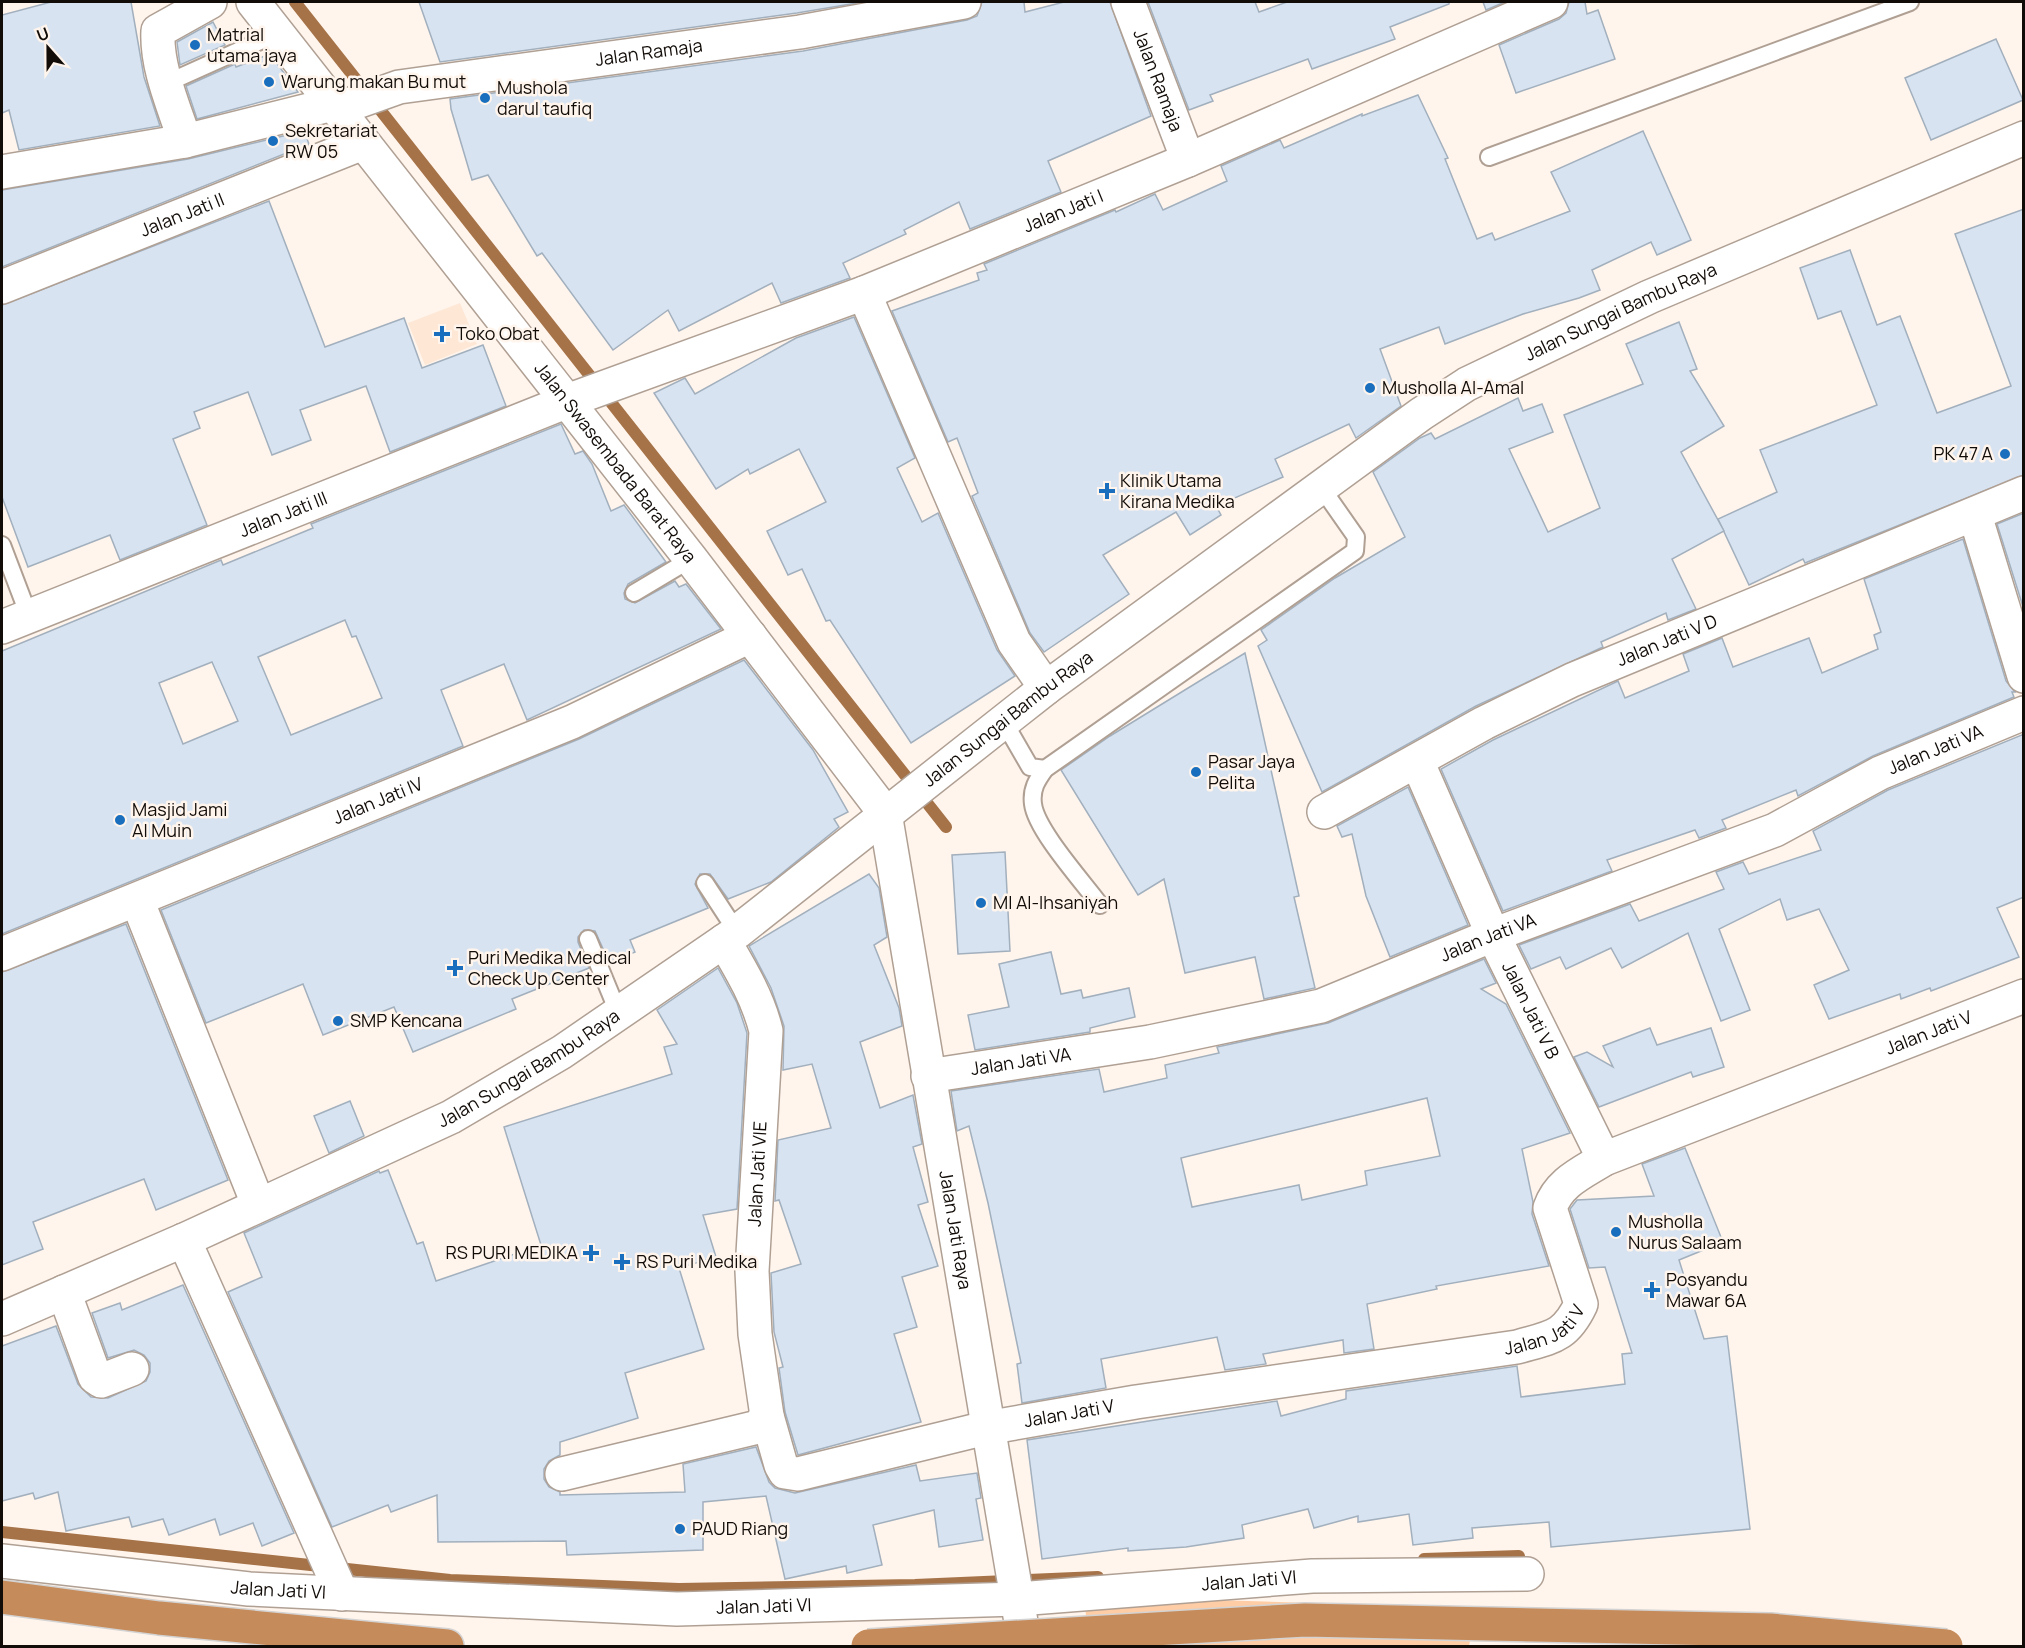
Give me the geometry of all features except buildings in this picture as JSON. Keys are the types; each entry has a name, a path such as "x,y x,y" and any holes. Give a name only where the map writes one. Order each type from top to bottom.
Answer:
{"highway":[{"path":"2,1597 159,1618 447,1647"},
{"path":"868,1647 1305,1620 1770,1630 1946,1647"}],"street":[{"path":"185,141 167,83 158,43 158,31 210,2"},
{"name":"Jalan Swasembada Barat Raya","path":"254,2 278,33 342,105 363,143 573,400 750,636 889,810"},
{"name":"Jalan Ramaja","path":"342,105 399,87 800,32 964,2"},
{"name":"Jalan Ramaja","path":"1128,2 1188,160"},
{"name":"Jalan Jati I","path":"573,400 635,375 864,293 1188,160 1551,2"},
{"path":"2,172 185,141 342,105"},
{"name":"Jalan Sungai Bambu Raya","path":"2,1318 184,1240 451,1117 562,1052 730,936 1046,688 1321,487 1467,384 1649,297 2024,138"},
{"name":"Jalan Jati II","path":"2,287 363,143"},
{"path":"864,293 1014,642 1046,688"},
{"name":"Jalan Jati III","path":"15,622 573,400"},
{"name":"Jalan Jati V D","path":"1324,812 1572,680 2024,494"},
{"path":"1975,515 2024,676"},
{"name":"Jalan Jati IV","path":"2,954 572,722 750,636"},
{"name":"Jalan Jati VA","path":"944,1074 1150,1042 1321,1006 1492,935 1775,830 1880,773 2024,713"},
{"name":"Jalan Jati V B","path":"1417,761 1492,935 1604,1159"},
{"name":"Jalan Jati Raya","path":"889,810 944,1074 999,1426 1011,1556 1033,1595 1024,1647"},
{"path":"137,900 258,1204"},
{"name":"Jalan Jati VIE","path":"730,936 766,1031 752,1271 755,1334 767,1416 781,1465 785,1472 798,1474 999,1426"},
{"name":"Jalan Jati V","path":"999,1426 1136,1402 1517,1347 1549,1338 1571,1325 1581,1304 1550,1208 1555,1193 1604,1159 2024,996"},
{"path":"184,1240 335,1577"},
{"path":"64,1292 95,1377 101,1381 132,1369"},
{"path":"562,1474 758,1426 767,1416"},
{"name":"Jalan Jati VI","path":"2,1561 249,1589 335,1577 677,1609 1033,1595 1312,1576 1527,1574"}],"lane":[{"path":"1489,157 1910,2"},
{"path":"167,83 278,33"},
{"path":"1100,905 1036,820 1032,802 1034,784 1045,769 1355,551 1356,537 1321,487"},
{"path":"2,545 15,622"},
{"path":"634,593 691,559"},
{"path":"1004,722 1030,767 1045,769"},
{"path":"705,883 730,936"},
{"path":"588,939 618,1012"}],"shaded area":[{"name":"Toko Obat","path":"460,303 477,344 425,365 408,323"},
{"path":"1084,1596 1476,1608 1469,1646 1089,1646"}],"waterway":[{"path":"295,2 946,827"},
{"path":"2,1532 450,1580 679,1589 915,1585 1098,1577"},
{"path":"1424,1559 1519,1556"}],"place":[{"name":"Matrial utama jaya","path":"195,45"},
{"name":"Warung makan Bu mut","path":"269,82"},
{"name":"Mushola darul taufiq","path":"485,98"},
{"name":"Sekretariat RW 05","path":"273,141"},
{"name":"Toko Obat","path":"442,334"},
{"name":"Musholla Al-Amal","path":"1370,388"},
{"name":"PK 47 A","path":"2005,454"},
{"name":"Klinik Utama Kirana Medika","path":"1107,491"},
{"name":"Pasar Jaya Pelita","path":"1196,772"},
{"name":"Masjid Jami Al Muin","path":"120,820"},
{"name":"MI Al-Ihsaniyah","path":"981,903"},
{"name":"Puri Medika Medical Check Up Center","path":"455,968"},
{"name":"SMP Kencana","path":"338,1021"},
{"name":"Musholla Nurus Salaam","path":"1616,1232"},
{"name":"RS PURI MEDIKA","path":"591,1253"},
{"name":"RS Puri Medika","path":"622,1262"},
{"name":"Posyandu Mawar 6A","path":"1652,1290"},
{"name":"PAUD Riang","path":"680,1529"}]}
